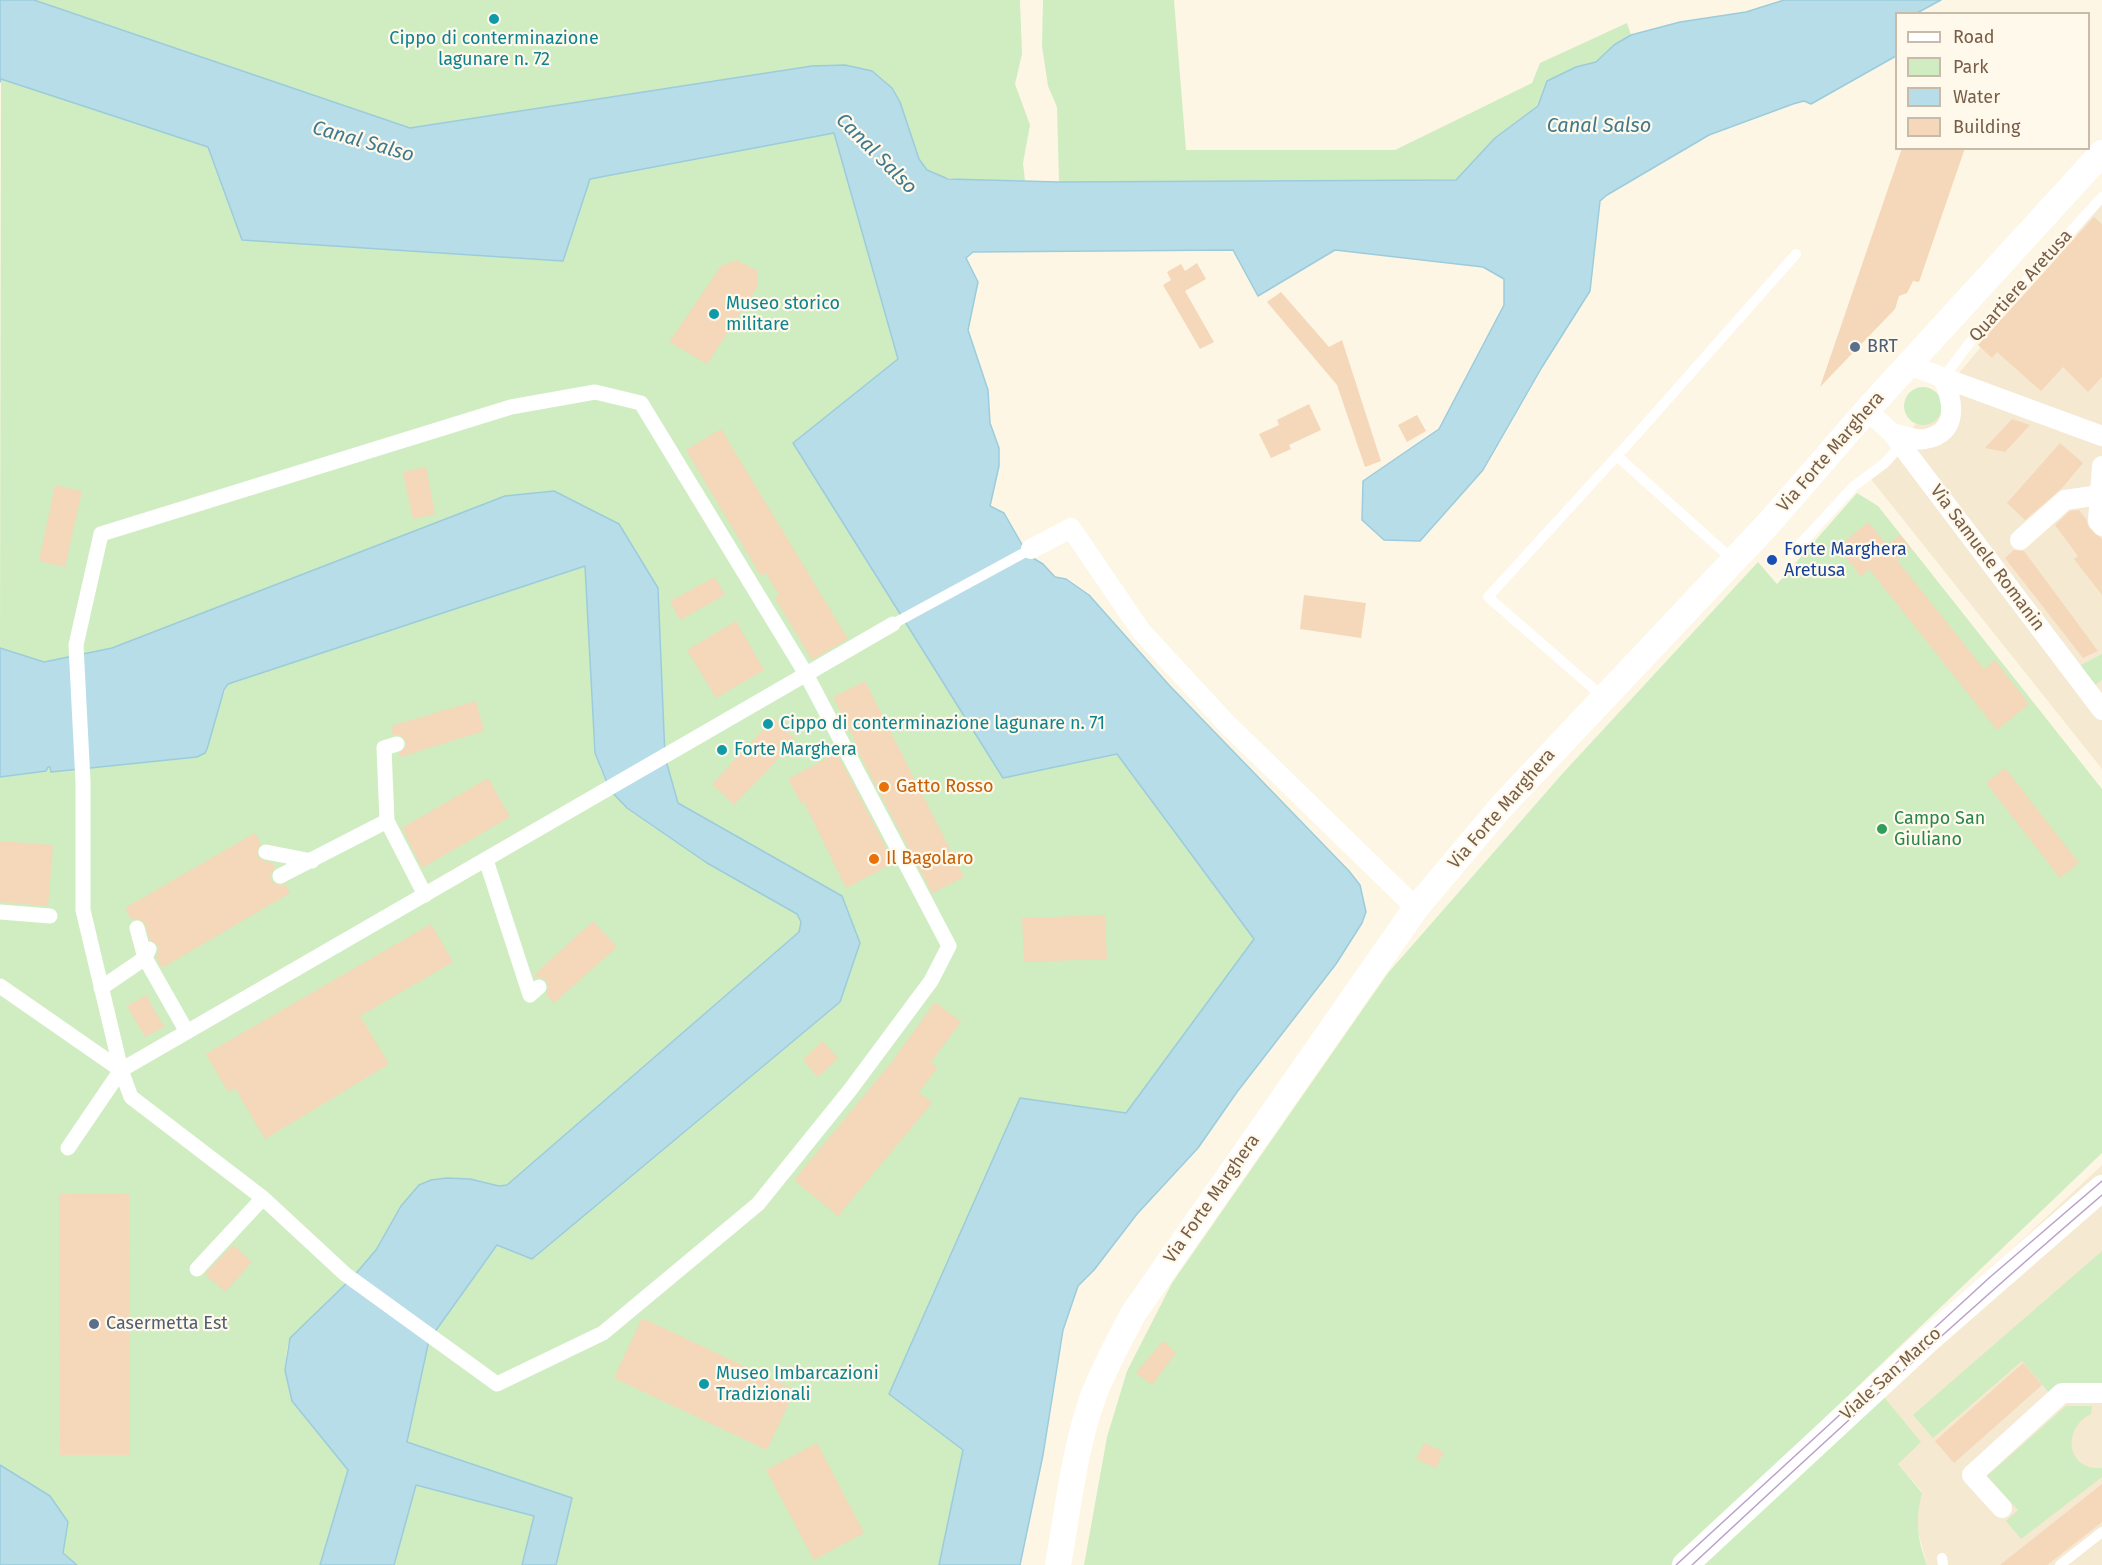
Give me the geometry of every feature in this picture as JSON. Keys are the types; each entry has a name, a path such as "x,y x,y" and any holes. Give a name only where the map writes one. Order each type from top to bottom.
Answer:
{"street":[{"name":"Via Forte Marghera","path":"1058,1565 1092,1400 1103,1371 1133,1314 1416,908 1501,807 1733,560 2102,153"},
{"path":"1909,365 2102,436"},
{"path":"1897,439 1925,439 1944,429 1952,410 1952,400 1943,378"},
{"path":"595,392 641,404 806,674 949,946 931,981 850,1090 758,1204 603,1333 497,1384 345,1274 262,1198 131,1097 121,1070 83,910 83,782 76,645 101,534 511,407 595,392"},
{"name":"Via Samuele Romanin","path":"1867,410 1897,439 2098,698"},
{"path":"2102,466 2098,521 2102,526"},
{"path":"2020,540 2065,500 2100,495"},
{"path":"1031,549 1071,528 1141,630 1227,724 1416,908"},
{"path":"68,1148 121,1070 610,790 893,624"},
{"path":"396,744 384,748 387,821 425,895"},
{"path":"280,876 387,821"},
{"path":"266,852 312,861"},
{"path":"486,860 530,995 539,987"},
{"path":"0,912 50,916"},
{"path":"137,928 147,953 187,1032"},
{"path":"101,988 147,953"},
{"path":"0,986 121,1070"},
{"name":"Viale San Marco","path":"1685,1565 1920,1346 2102,1188"},
{"path":"197,1269 262,1198"},
{"path":"2002,1508 1972,1474 2062,1392 2102,1393"}],"lane":[{"name":"Quartiere Aretusa","path":"1943,378 1971,341 2102,197"},
{"path":"1603,697 1488,597 1796,254"},
{"path":"1792,553 1854,486 1885,463 1897,439"},
{"path":"1617,456 1733,560"},
{"path":"893,624 1031,549"},
{"path":"2060,1565 2102,1532"}],"shaded area":[{"path":"2102,204 2102,769 1870,478"},
{"path":"2102,1165 2102,1565 1927,1565 1917,1528 1917,1511 1922,1492 1898,1464 1870,1382"}],"green space":[{"path":"34,0 1020,0 1022,54 1015,84 1030,125 1023,163 1025,181 963,180 930,172 916,154 901,108 889,85 864,70 845,65 410,128"},
{"path":"1043,0 1174,0 1186,150 1395,150 1532,83 1540,63 1627,23 1631,35 1614,45 1596,62 1576,67 1547,81 1538,106 1495,138 1457,180 1059,182 1057,107 1048,86 1042,46"},
{"name":"Forte Marghera","path":"1,79 208,147 590,179 834,133 899,360 793,444 1117,754 1254,939 1126,1113 1021,1098 963,1449 939,1565 556,1565 572,1498 407,1442 429,1340 498,1245 842,896 678,803 665,757 658,588 505,496 112,648 44,662 0,648"},
{"path":"1923,387 1936,393 1942,406 1936,419 1923,425 1910,419 1904,406 1910,393"},
{"path":"1857,493 1878,506 2102,789 2102,1153 1671,1565 1084,1565 1107,1437 1127,1371 1172,1283 1388,973 1563,773 1758,562 1777,584"},
{"path":"585,566 600,768 610,790 627,808 707,863 797,914 801,922 799,932 507,1185 499,1186 470,1179 431,1180 401,1206 376,1250 352,1278 290,1338 285,1370 292,1401 348,1470 320,1565 77,1565 63,1553 68,1524 50,1496 0,1465 0,777 46,771 47,767 50,767 52,772 197,757 228,684"},
{"path":"2102,654 2102,680 2091,688 2075,668"},
{"path":"2102,1251 2102,1389 2052,1396 2022,1361 1933,1438 1913,1415"},
{"path":"1883,1396 1921,1442 1898,1464 1922,1493 1918,1512 1918,1529 1927,1565 1699,1565"},
{"path":"2066,1406 2092,1406 2091,1414 2075,1429 2072,1448 2081,1463 2090,1467 2102,1468 2102,1477 2021,1539 2006,1521 2018,1510 1987,1476"},
{"path":"415,1485 535,1516 522,1565 394,1565"}],"water":[{"name":"Canal Salso","path":"0,0 34,0 410,128 812,66 845,65 872,71 892,88 900,102 919,159 927,170 948,179 1059,182 1456,180 1495,138 1538,106 1547,81 1576,67 1596,62 1614,45 1631,35 1680,22 1746,12 1784,0 1941,0 1919,12 1895,12 1895,57 1811,104 1804,101 1793,104 1709,135 1600,201 1590,291 1542,367 1483,470 1420,541 1384,540 1362,520 1363,481 1439,429 1504,305 1504,279 1483,267 1335,250 1258,296 1233,250 973,252 966,258 978,282 968,330 988,390 990,423 999,448 999,466 990,506 1004,513 1028,555 1043,564 1055,577 1066,579 1089,595 1169,685 1349,871 1360,885 1366,912 1362,923 1336,964 1237,1092 1198,1148 1137,1214 1094,1270 1078,1286 1063,1330 1043,1455 1020,1565 939,1565 963,1450 889,1394 1020,1098 1126,1113 1254,939 1117,754 1003,778 793,443 898,359 834,133 590,179 563,261 242,240 208,147 1,79 0,82"},
{"path":"554,491 619,524 658,588 665,757 678,803 842,896 860,943 840,1002 532,1259 497,1245 429,1340 407,1442 572,1498 556,1565 522,1565 534,1516 416,1485 394,1565 320,1565 348,1470 292,1401 285,1370 290,1338 352,1278 376,1250 401,1206 419,1185 431,1180 447,1178 470,1179 499,1186 507,1185 799,932 801,922 797,914 707,863 627,808 610,790 595,753 585,566 228,684 224,690 207,749 205,753 197,757 51,772 48,767 46,771 0,777 0,648 44,662 112,648 505,496"},
{"path":"0,1465 50,1496 68,1522 63,1553 77,1565 0,1565"}],"building":[{"path":"1901,150 1964,150 1919,282 1913,281 1907,293 1899,296 1895,309 1820,387"},
{"path":"2094,217 2102,224 2102,377 2088,392 2063,367 2041,391 1997,352 1992,358 1978,345"},
{"name":"Museo storico militare","path":"736,260 758,271 758,286 707,364 669,342 721,266"},
{"path":"1197,263 1206,279 1185,291 1214,342 1200,349 1163,285 1171,280 1167,272 1181,264 1185,271"},
{"path":"1281,292 1329,347 1342,340 1381,461 1365,467 1337,385 1267,302"},
{"path":"1309,404 1321,430 1289,445 1291,449 1271,458 1259,434 1279,425 1277,420"},
{"path":"1417,415 1426,431 1407,442 1398,425"},
{"path":"2012,419 2030,425 2005,452 1985,448"},
{"path":"721,429 848,639 812,660 775,598 779,595 766,573 761,576 686,450"},
{"path":"2060,443 2083,463 2062,488 2025,520 2007,503"},
{"path":"426,467 435,514 413,519 403,472"},
{"path":"55,485 82,491 65,567 39,561"},
{"path":"2079,510 2089,528 2102,539 2102,595 2074,559 2078,556 2055,525 2070,511"},
{"path":"1868,522 1887,545 1900,535 1911,548 1897,560 1984,669 1995,660 2029,704 1997,730 1869,569 1861,576 1837,548"},
{"path":"2014,550 2024,551 2098,651 2083,658 2005,558"},
{"path":"715,577 725,595 680,620 670,601"},
{"path":"1304,595 1366,603 1361,638 1300,629"},
{"path":"736,621 764,670 716,698 687,650"},
{"path":"865,681 964,877 932,893 854,744 856,743 833,697"},
{"path":"476,701 484,731 400,757 399,753 406,747 406,741 400,735 393,735 391,726"},
{"path":"774,718 796,740 734,805 712,784"},
{"path":"837,753 894,863 846,888 804,802 801,803 788,779"},
{"path":"2005,768 2079,863 2060,878 1986,783"},
{"path":"488,778 510,817 422,868 402,828"},
{"path":"255,833 261,844 257,850 257,856 273,863 275,868 270,875 272,881 279,886 285,884 290,893 162,968 156,957 159,947 150,940 144,922 139,919 132,920 125,908"},
{"path":"0,841 53,845 48,906 0,902"},
{"path":"1105,915 1107,959 1024,962 1022,918"},
{"path":"593,921 617,947 554,1003 546,994 547,981 535,978 534,975"},
{"path":"431,924 453,962 360,1016 389,1064 265,1139 235,1088 228,1092 206,1054"},
{"path":"146,995 164,1027 145,1037 127,1006"},
{"path":"935,1002 961,1022 931,1062 937,1068 919,1092 932,1103 838,1216 794,1180 891,1063"},
{"path":"822,1041 838,1058 818,1077 803,1060"},
{"name":"Casermetta Est","path":"129,1193 130,1455 60,1455 59,1194"},
{"path":"233,1245 252,1262 225,1292 205,1274"},
{"name":"Museo Imbarcazioni Tradizionali","path":"642,1318 795,1390 767,1450 614,1378"},
{"path":"1163,1341 1176,1353 1152,1385 1136,1373"},
{"path":"2023,1363 2042,1385 1954,1463 1935,1441"},
{"path":"817,1443 864,1533 814,1560 766,1470"},
{"path":"1424,1443 1444,1452 1436,1468 1416,1459"},
{"path":"2102,1484 2102,1522 2047,1565 2000,1565"}],"tram line":[{"path":"1676,1565 1989,1278 2102,1181"},
{"path":"1692,1565 1895,1378 2102,1195"}],"place":[{"name":"Cippo di conterminazione lagunare n. 72","path":"494,19"},
{"name":"Museo storico militare","path":"714,314"},
{"name":"BRT","path":"1855,347"},
{"name":"Forte Marghera Aretusa","path":"1772,560"},
{"name":"Cippo di conterminazione lagunare n. 71","path":"768,724"},
{"name":"Forte Marghera","path":"722,750"},
{"name":"Gatto Rosso","path":"884,787"},
{"name":"Campo San Giuliano","path":"1882,829"},
{"name":"Il Bagolaro","path":"874,859"},
{"name":"Casermetta Est","path":"94,1324"},
{"name":"Museo Imbarcazioni Tradizionali","path":"704,1384"}]}
